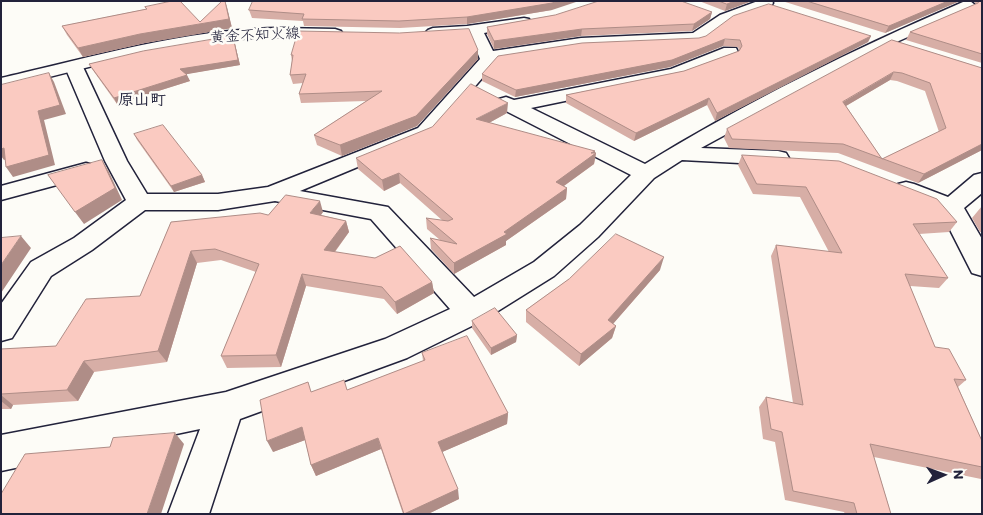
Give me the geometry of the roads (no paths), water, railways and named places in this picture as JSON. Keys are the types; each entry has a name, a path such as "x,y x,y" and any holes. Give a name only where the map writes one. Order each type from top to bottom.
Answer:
{"street":[{"path":"488,57 581,42 697,38 725,18 767,3"},
{"path":"1,453 226,408 396,349 471,313 544,269 589,231 646,173 678,153 877,38 968,5"},
{"path":"706,11 725,18"},
{"path":"420,34 476,30 538,19"},
{"path":"1,329 41,268 83,244 138,202 218,202 273,194 425,132 489,60 476,30"},
{"name":"黄金不知火線","path":"1,84 145,50 226,35 284,33 354,34"},
{"path":"877,38 912,49"},
{"path":"511,106 675,73 730,52"},
{"path":"74,67 116,161 138,202"},
{"path":"469,84 646,173"},
{"path":"678,153 798,159"},
{"path":"1,193 116,161"},
{"path":"951,207 982,180"},
{"path":"890,183 951,207 982,266"},
{"path":"273,194 379,214 471,313"},
{"path":"188,514 226,408"}],"district":[{"name":"原山町","path":"142,101"}]}
